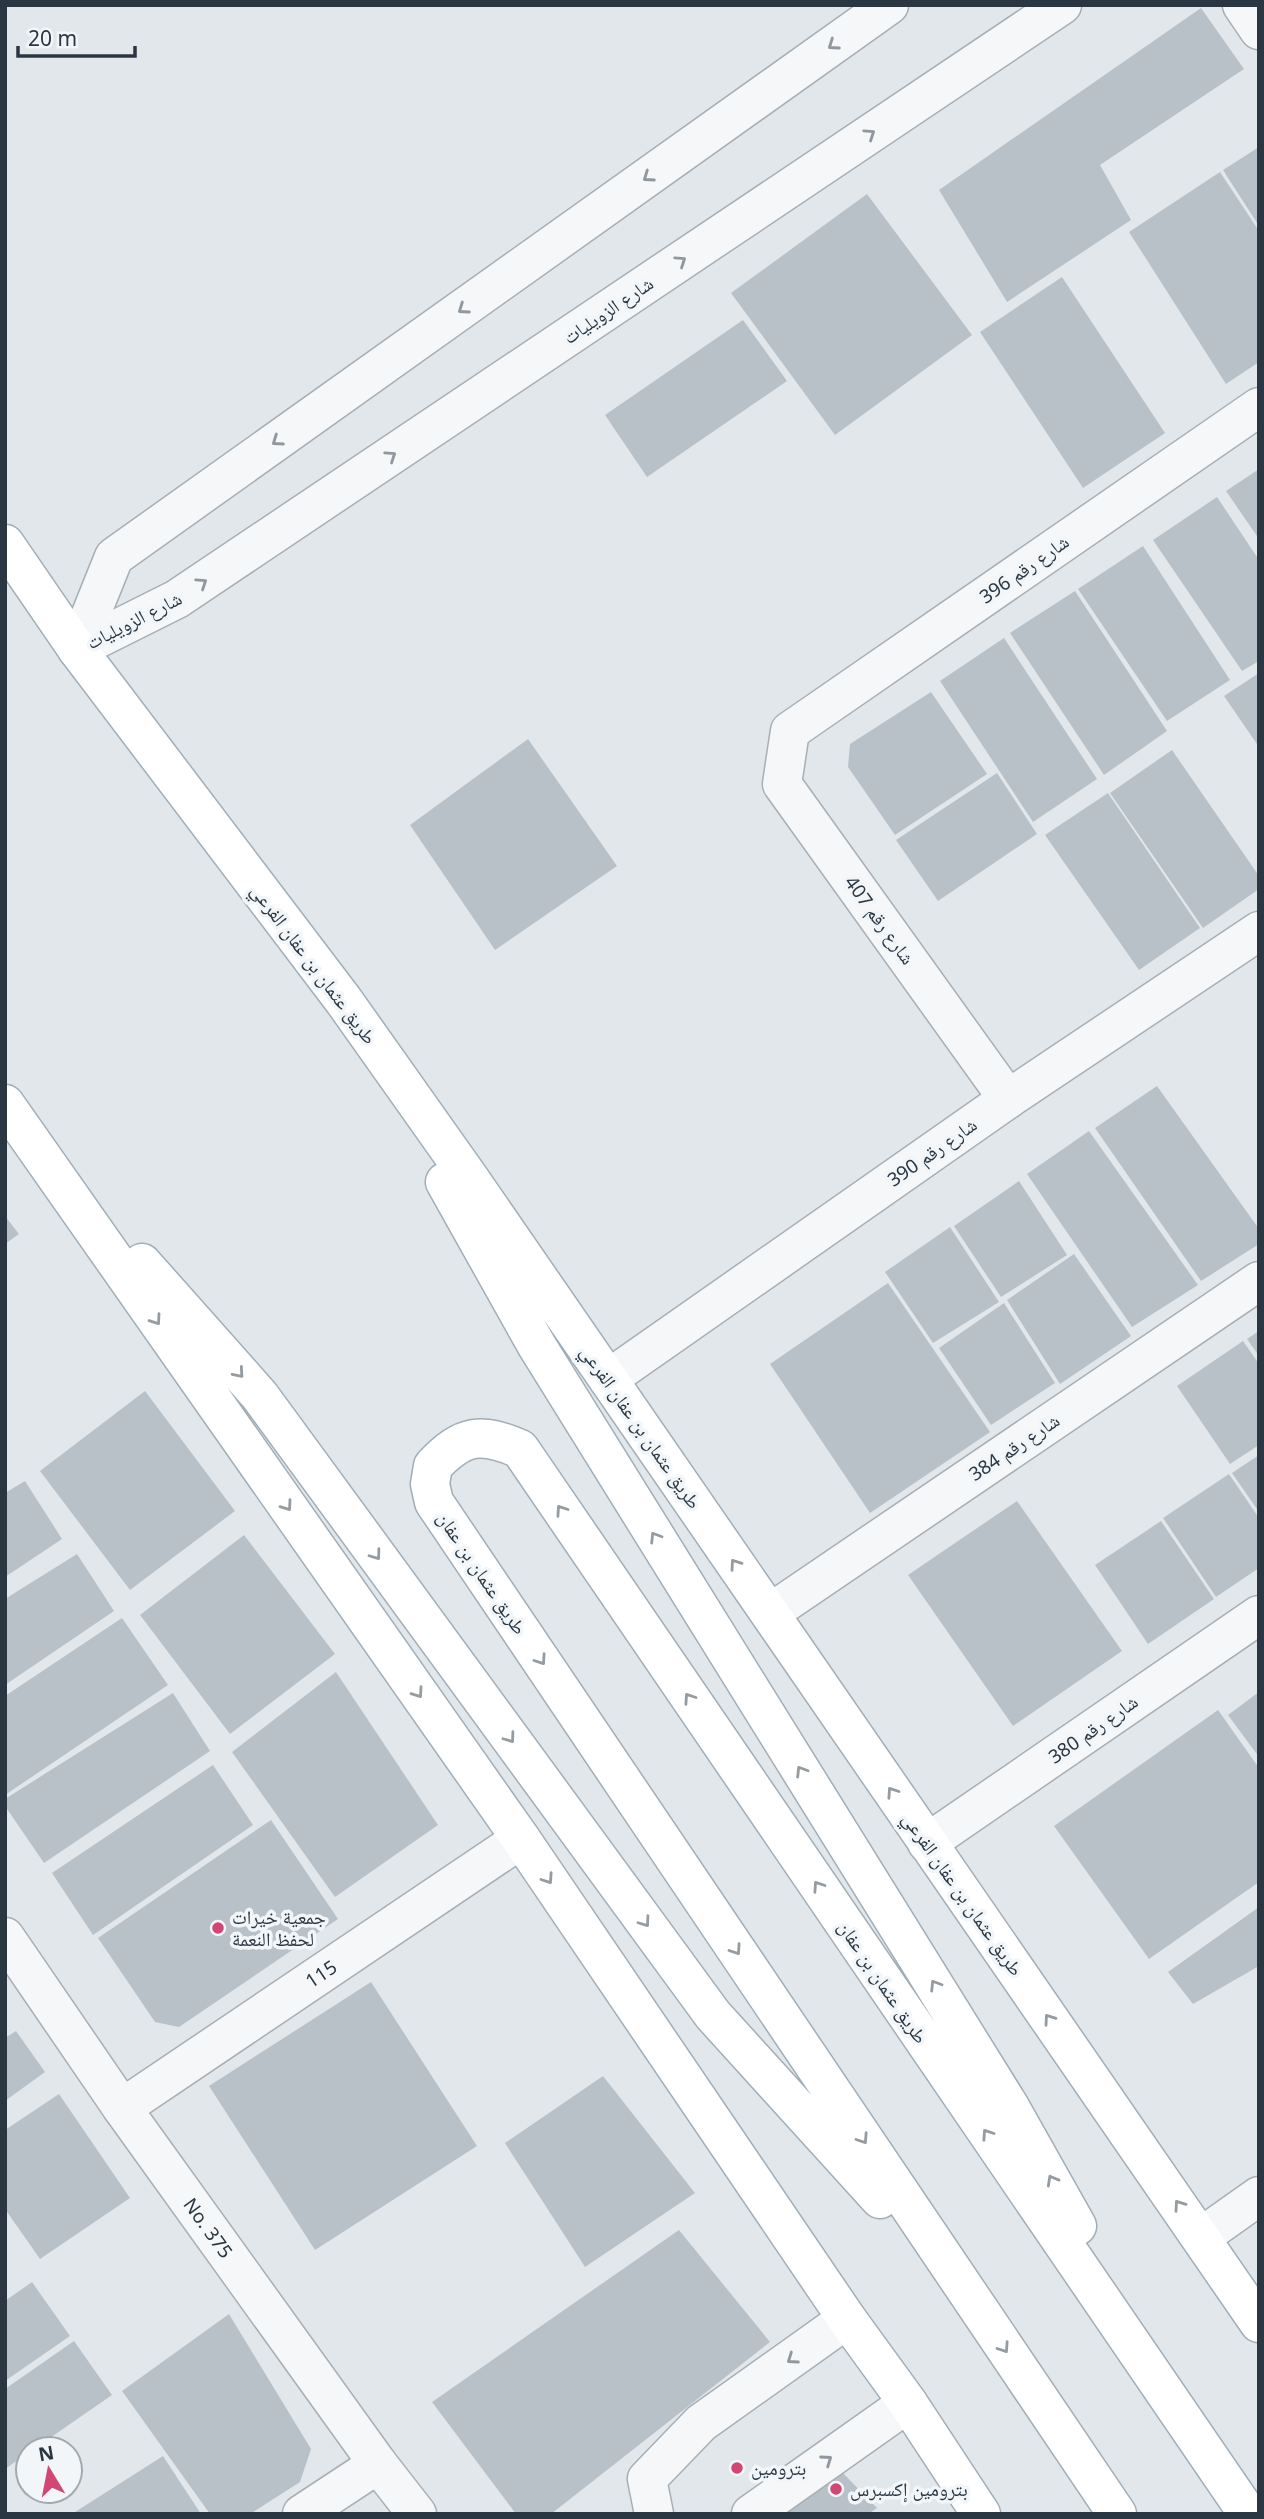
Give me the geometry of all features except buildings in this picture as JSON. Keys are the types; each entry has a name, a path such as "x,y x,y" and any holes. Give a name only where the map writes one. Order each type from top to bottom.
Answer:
{"main road":[{"name":"طريق عثمان بن عفان الفرعي","path":"5,544 77,649 344,1001 608,1378 1259,2323"},
{"path":"344,1001 537,1346 1010,2107 1205,2453"},
{"path":"10,1112 521,1839 847,2319 908,2403 981,2514"},
{"path":"10,1112 260,1396 713,2015 971,2299"},
{"name":"طريق عثمان بن عفان","path":"1116,2514 434,1502 430,1484 433,1466 467,1440 481,1437 499,1440 520,1449 1248,2514"}],"street":[{"name":"شارع الزويليات","path":"77,649 114,557 889,5"},
{"name":"شارع الزويليات","path":"77,649 177,599 1062,5"},
{"path":"1242,5 1259,30"},
{"name":"شارع رقم 396","path":"790,732 1259,407"},
{"name":"شارع رقم 407","path":"790,732 782,784 1008,1099"},
{"name":"شارع رقم 390","path":"608,1378 1008,1099 1259,931"},
{"name":"شارع رقم 384","path":"770,1613 1259,1282"},
{"name":"شارع رقم 380","path":"927,1843 1259,1615"},
{"name":"115","path":"121,2108 521,1839"},
{"name":"No. 375","path":"5,1937 121,2108 417,2514"},
{"path":"1201,2237 1259,2196"},
{"path":"654,2514 647,2479 701,2423 847,2319"},
{"path":"751,2514 908,2403"},
{"path":"302,2514 378,2464"}],"place":[{"name":"جمعية خيرات لحفظ النعمة","path":"218,1928"},
{"name":"بترومين","path":"737,2468"},
{"name":"بترومين إكسبرس","path":"836,2489"}]}
